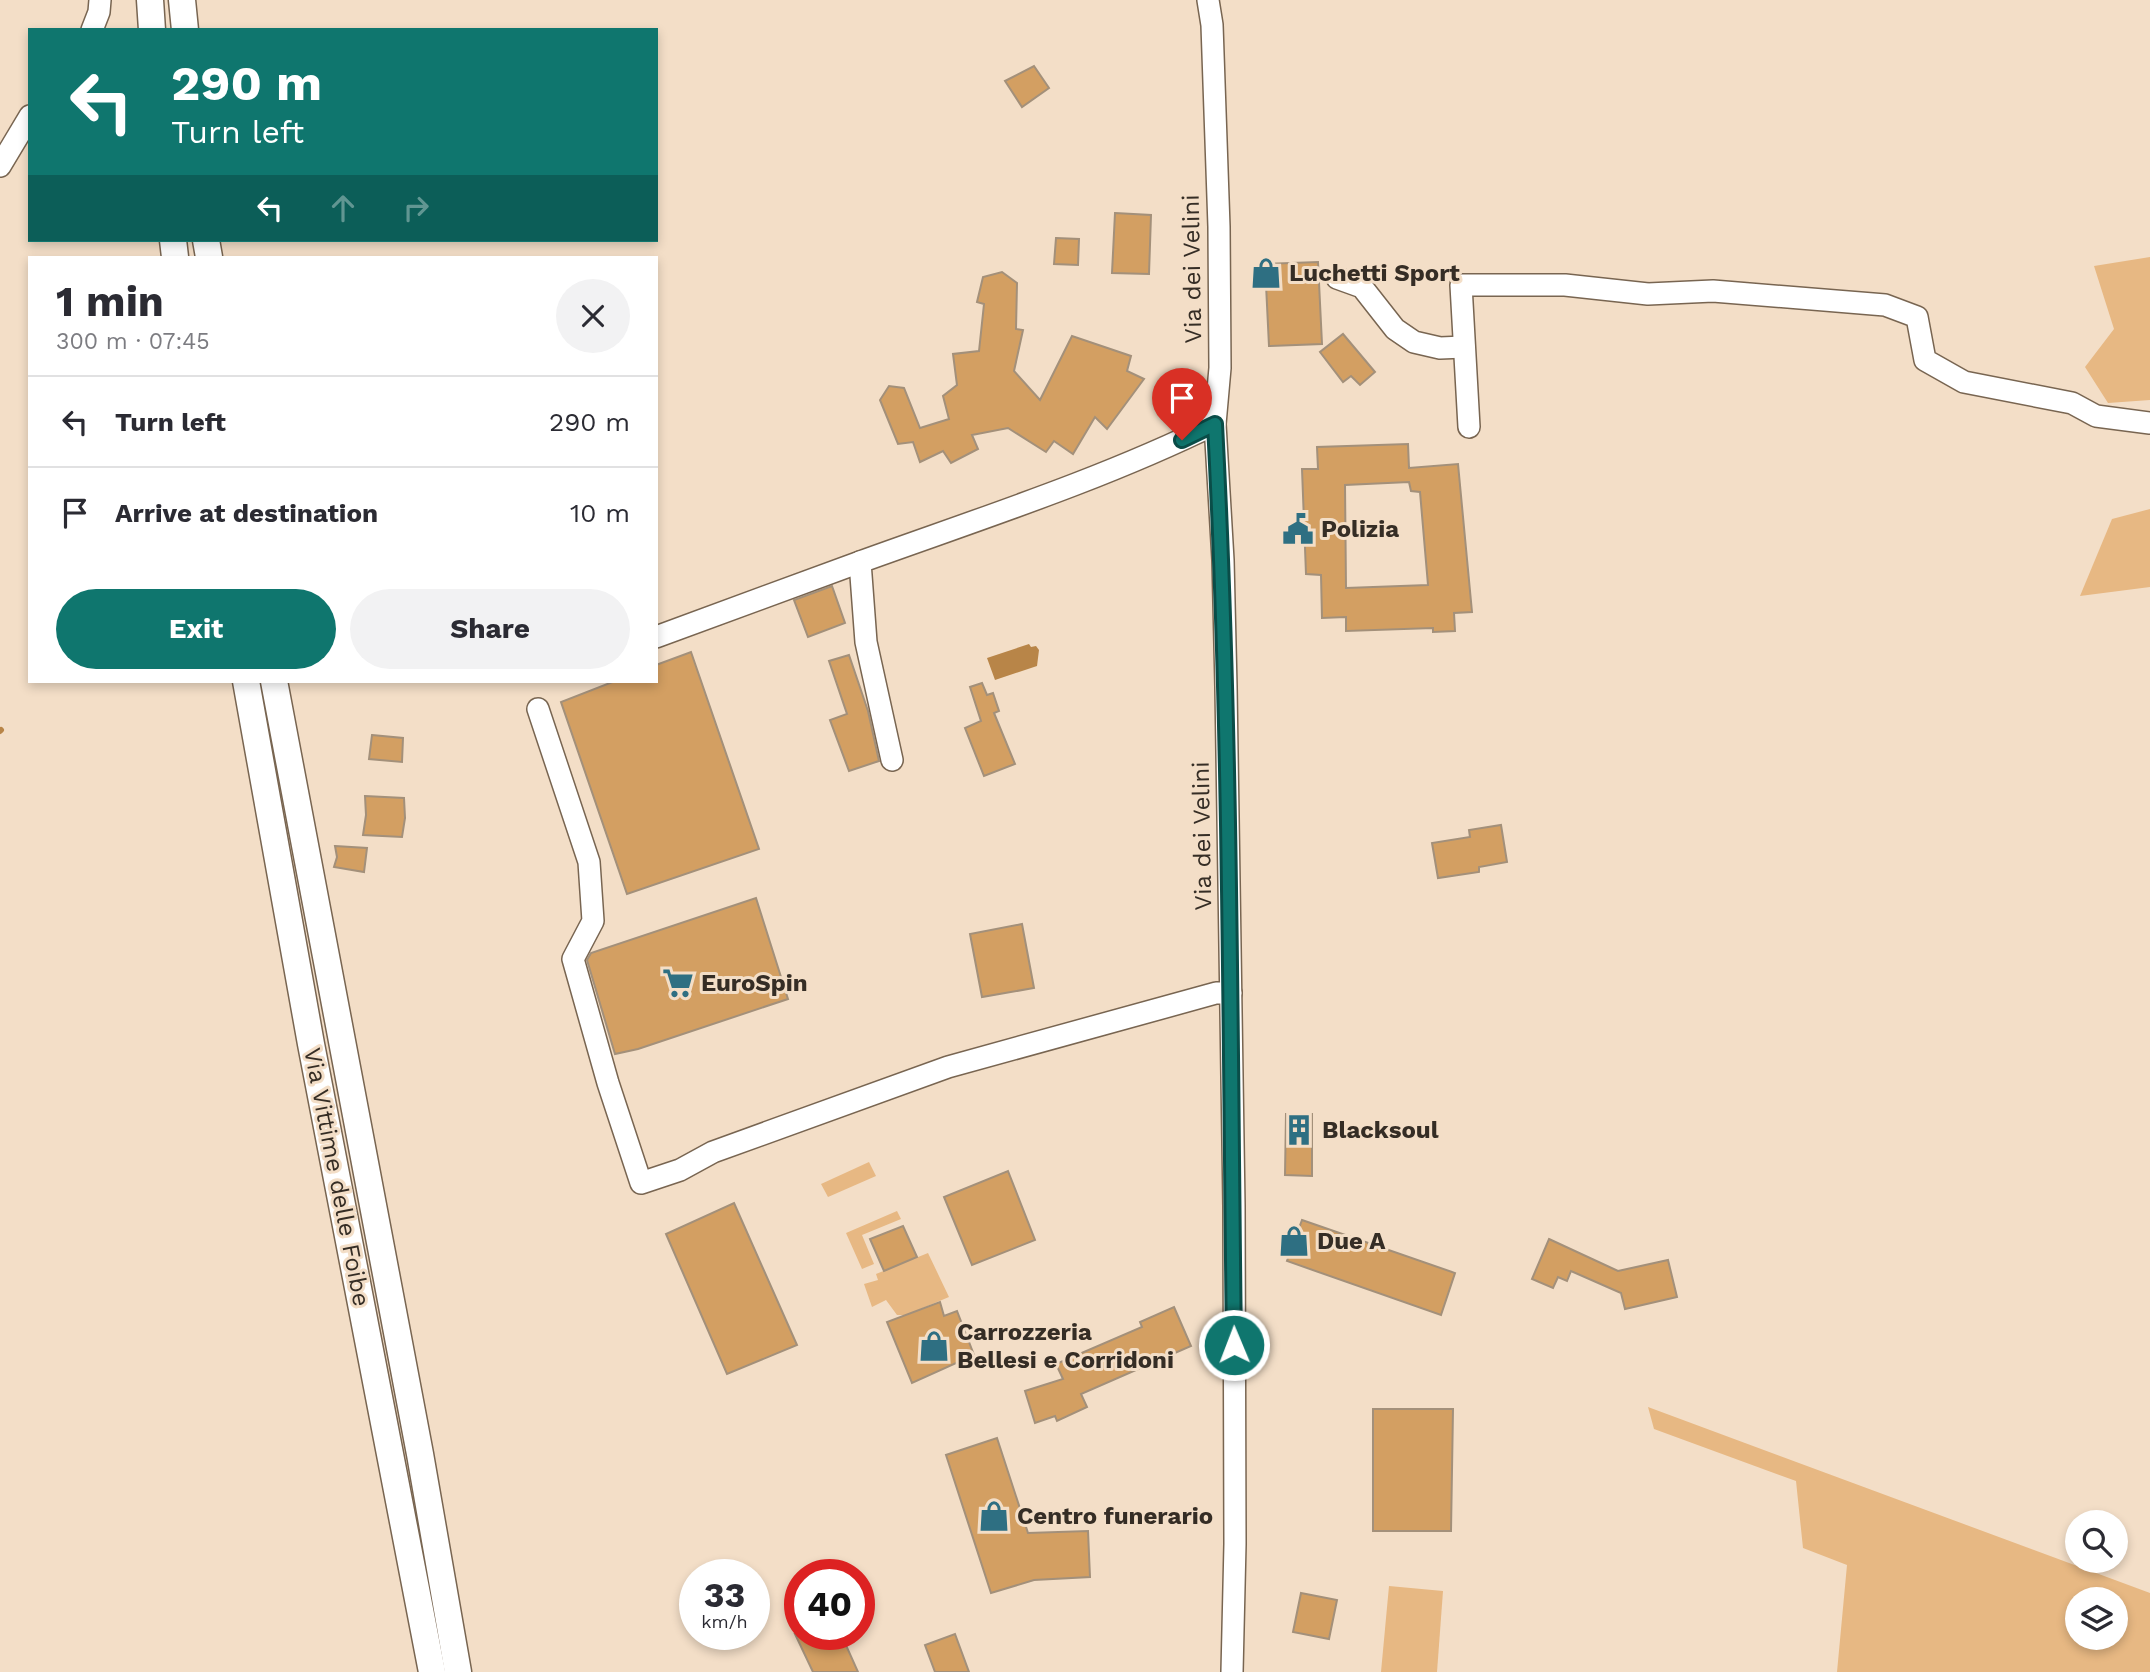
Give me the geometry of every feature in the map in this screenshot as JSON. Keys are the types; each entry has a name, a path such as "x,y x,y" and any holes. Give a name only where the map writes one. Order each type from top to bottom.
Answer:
{"main road":[{"path":"150,0 152,28"},
{"path":"182,0 184,28"},
{"name":"Via Vittime delle Foibe","path":"246,683 313,1057 432,1672"},
{"name":"Via Vittime delle Foibe","path":"274,683 420,1454 458,1672"}],"street":[{"path":"93,28 100,0"},
{"name":"Via dei Velini","path":"1208,0 1212,24 1219,227 1220,368 1215,424 1223,560 1231,993 1235,1544 1231,1672"},
{"path":"0,166 28,119"},
{"path":"1337,278 1362,287 1395,328 1414,342 1440,348 1464,347"},
{"path":"1469,427 1461,285 1565,285 1648,294 1713,291 1885,305 1917,317 1925,360 1964,382 2072,403 2096,416 2150,423"},
{"path":"658,635 1054,492 1215,424"},
{"path":"860,562 866,642 892,760"},
{"path":"538,709 589,862 593,921 573,959 608,1083 641,1183 680,1170 713,1152 948,1067 1216,993 1231,993"}],"shaded area":[{"path":"2150,257 2150,400 2108,403 2085,367 2114,329 2094,266"},
{"path":"2150,509 2150,587 2080,596 2112,519"},
{"path":"1029,644 1039,650 1037,666 995,680 987,658"},
{"path":"869,1162 876,1176 828,1197 821,1184"},
{"path":"897,1211 901,1219 862,1235 874,1264 862,1269 846,1233"},
{"path":"928,1253 949,1297 906,1315 897,1315 886,1300 872,1307 864,1284 878,1280 876,1274"},
{"path":"1648,1407 2065,1562 2065,1573 2096,1573 2150,1593 2150,1672 1837,1672 1847,1565 1803,1548 1796,1481 1654,1429"},
{"path":"1389,1586 1443,1591 1437,1672 1381,1672"}],"building":[{"path":"1034,66 1049,88 1022,107 1005,81"},
{"path":"1115,213 1151,215 1149,274 1112,273"},
{"path":"1056,238 1079,239 1078,265 1054,264"},
{"path":"1318,262 1322,344 1269,346 1265,264"},
{"path":"1002,272 1017,283 1016,329 1023,330 1014,371 1040,400 1072,336 1131,356 1127,371 1144,379 1107,429 1095,417 1073,454 1054,441 1046,452 1008,428 972,435 978,449 951,463 943,451 920,462 913,442 898,444 880,400 889,386 904,388 920,428 949,419 943,396 957,385 953,354 979,351 984,304 977,302 983,277"},
{"path":"1343,334 1375,372 1360,385 1351,376 1343,382 1320,352"},
{"path":"1408,444 1409,468 1458,464 1472,612 1454,613 1455,631 1433,632 1433,628 1346,631 1346,617 1322,618 1321,575 1306,574 1302,469 1318,469 1317,447","holes":["1409,482 1411,491 1420,492 1428,585 1346,588 1345,485"]},
{"path":"832,586 845,623 808,637 794,600"},
{"path":"691,652 759,849 627,894 561,702 610,683 658,683 658,664"},
{"path":"849,655 868,711 879,761 849,771 830,720 847,714 829,661"},
{"path":"982,683 987,695 993,693 999,711 994,713 1015,764 984,776 965,728 981,721 970,687"},
{"path":"372,735 403,738 402,762 369,759"},
{"path":"365,796 404,798 402,837 363,835"},
{"path":"1501,825 1507,862 1479,867 1479,872 1438,878 1432,843 1470,837 1469,830"},
{"path":"335,846 367,848 364,872 334,867 337,857"},
{"path":"756,898 788,999 638,1049 615,1054 587,960 591,953"},
{"path":"1022,924 1034,988 982,997 970,934"},
{"name":"Blacksoul","path":"1286,1114 1312,1114 1312,1176 1285,1175"},
{"path":"1008,1171 1035,1240 972,1265 944,1197"},
{"path":"734,1203 797,1345 727,1374 666,1234"},
{"path":"1302,1220 1455,1273 1441,1315 1287,1261"},
{"path":"903,1226 917,1257 884,1271 870,1239"},
{"path":"1549,1239 1618,1271 1668,1260 1677,1297 1625,1309 1621,1293 1571,1271 1567,1281 1558,1277 1553,1288 1532,1279"},
{"name":"Carrozzeria Bellesi e Corridoni","path":"940,1302 944,1316 957,1311 974,1355 912,1383 887,1322"},
{"path":"1174,1307 1191,1346 1081,1394 1087,1407 1057,1421 1055,1416 1035,1423 1025,1391 1063,1379 1056,1364 1142,1327 1140,1322"},
{"path":"1373,1409 1453,1409 1451,1531 1373,1531"},
{"name":"Centro funerario","path":"997,1438 1028,1533 1088,1531 1090,1577 1034,1580 991,1593 946,1455"},
{"path":"1301,1593 1337,1600 1329,1639 1293,1632"},
{"path":"955,1634 969,1672 935,1672 925,1645"},
{"path":"803,1650 848,1650 858,1672 813,1672"}],"place":[{"name":"Luchetti Sport","path":"1266,273"},
{"name":"Polizia","path":"1298,529"},
{"name":"EuroSpin","path":"678,983"},
{"name":"Blacksoul","path":"1299,1130"},
{"name":"Due A","path":"1294,1241"},
{"name":"Carrozzeria Bellesi e Corridoni","path":"934,1346"},
{"name":"Centro funerario","path":"994,1516"}],"route":[{"path":"1182,440 1215,424 1223,560 1226,687 1234,1345"}]}
